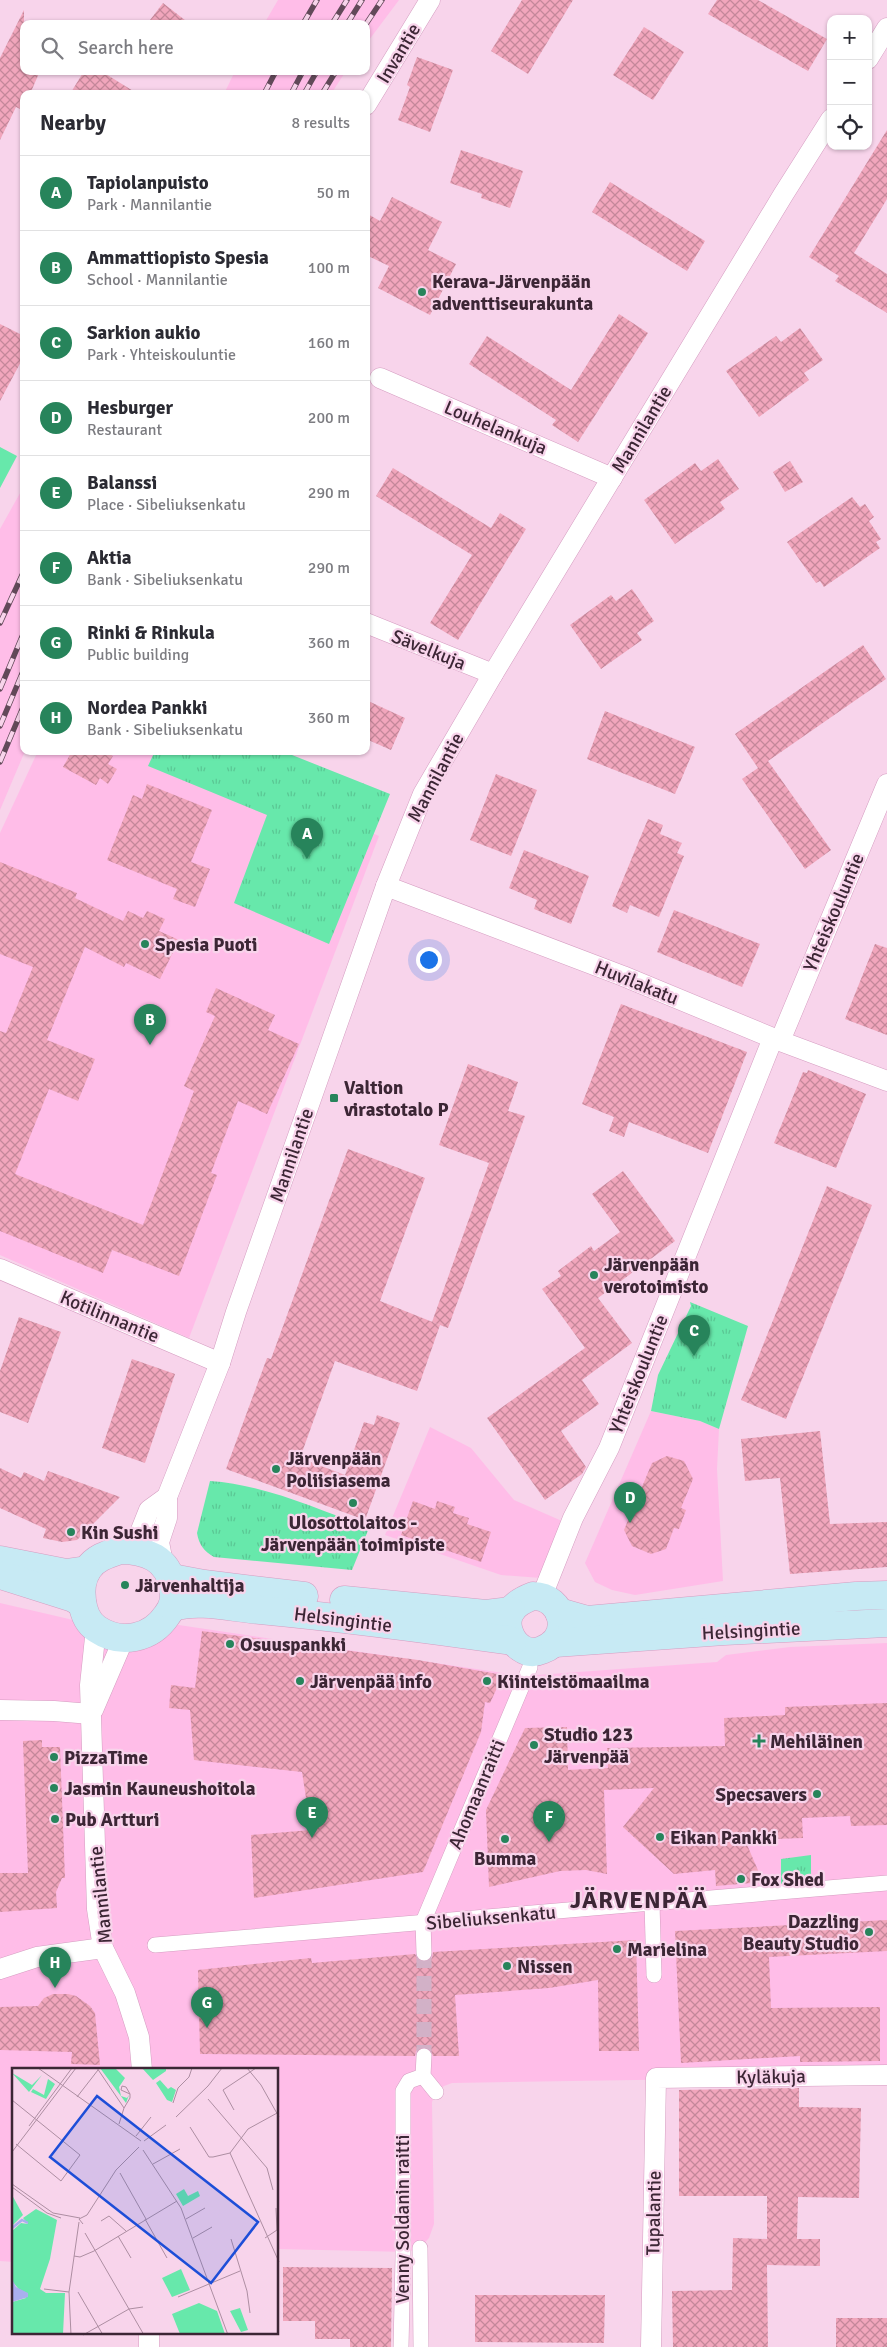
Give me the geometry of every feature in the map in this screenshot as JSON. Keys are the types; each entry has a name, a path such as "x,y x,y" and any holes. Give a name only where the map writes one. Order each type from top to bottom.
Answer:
{"main road":[{"path":"120,1550 138,1550 150,1554 168,1571 174,1594 173,1607 161,1624 146,1635 124,1638 96,1628 86,1614 82,1603 81,1587 87,1570 106,1554 120,1550"},
{"path":"0,1560 66,1573 87,1570"},
{"name":"Helsingintie","path":"168,1571 200,1584 486,1614 511,1611"},
{"path":"0,1575 73,1598 82,1603"},
{"name":"Helsingintie","path":"551,1604 587,1620 856,1596 887,1595"},
{"path":"524,1599 551,1604 563,1627 555,1643 536,1652 521,1649 512,1641 508,1627 511,1611 524,1599"},
{"name":"Helsingintie","path":"173,1607 183,1604 339,1618 512,1641"},
{"name":"Helsingintie","path":"555,1643 724,1631 887,1623"}],"street":[{"name":"Invantie","path":"370,98 430,0"},
{"path":"872,52 887,28"},
{"name":"Mannilantie","path":"168,1571 159,1542 167,1518 167,1497 220,1363 236,1312 386,886 423,794 493,674 827,126"},
{"name":"Louhelankuja","path":"380,378 612,478"},
{"name":"Sävelkuja","path":"370,625 493,674"},
{"name":"Yhteiskouluntie","path":"551,1604 573,1518 609,1448 776,1039 887,784"},
{"name":"Huvilakatu","path":"386,886 623,976 776,1039 887,1081"},
{"name":"Kotilinnantie","path":"0,1269 220,1363"},
{"name":"Mannilantie","path":"120,1550 139,1535 150,1510 167,1497"},
{"name":"Mannilantie","path":"96,1628 90,1685 97,1909 103,1948 124,1993 139,2037 142,2068"},
{"name":"Mannilantie","path":"91,1714 124,1638"},
{"name":"Ahomaanraitti","path":"423,1922 530,1667"},
{"path":"0,1710 91,1714"},
{"name":"Sibeliuksenkatu","path":"156,1945 887,1883"},
{"path":"652,1903 654,1975"},
{"path":"423,1922 424,1953"},
{"path":"0,1970 37,1957 103,1948"},
{"path":"424,2056 423,2076 436,2092"},
{"name":"Kyläkuja","path":"656,2078 887,2075"},
{"name":"Venny Soldanin raitti","path":"401,2347 403,2091 408,2081 423,2076"},
{"name":"Tupalantie","path":"651,2347 656,2078"},
{"name":"Venny Soldanin raitti","path":"420,2248 421,2347"},
{"path":"149,2334 150,2347"}],"shaded area":[{"path":"278,0 399,0 370,39 370,20 266,20"},
{"path":"233,75 343,75 334,90 226,90"},
{"path":"20,493 20,755 23,755 0,810 0,529"},
{"path":"36,755 190,755 379,836 189,1338 0,1255 0,833"},
{"path":"651,1411 700,1421 719,1429 717,1469 723,1581 635,1595 612,1590 595,1582 585,1563"},
{"path":"430,1427 471,1448 514,1500 562,1521 541,1578 501,1575 385,1535"},
{"path":"0,1603 69,1619 124,1638 172,1624 523,1676 717,1662 726,1655 790,1647 887,1643 887,2076 452,2083 436,2092 432,2102 434,2224 429,2238 420,2248 408,2252 279,2249 279,2068 12,2068 12,2262 0,2261"}],"green space":[{"path":"0,447 17,456 0,488"},
{"path":"153,755 292,755 390,794 329,944 234,903 267,815 148,766"},
{"path":"690,1302 748,1326 719,1429 700,1421 651,1411 658,1375 691,1306"},
{"path":"210,1481 251,1487 311,1506 369,1528 352,1570 214,1557 202,1547 197,1533"},
{"path":"811,1855 811,1880 781,1884 781,1859"}],"building":[{"path":"522,0 573,0 528,74 491,51"},
{"path":"717,0 758,0 827,39 808,71 708,14"},
{"path":"163,3 185,20 150,20"},
{"path":"24,10 24,20 20,20 20,75 38,75 32,90 20,90 20,109 16,107 0,140 0,58"},
{"path":"644,27 684,52 653,100 613,75"},
{"path":"417,57 453,70 430,132 398,120 410,87 407,85"},
{"path":"82,75 107,75 132,90 72,90"},
{"path":"887,130 887,199 854,253 887,274 887,313 835,281 839,276 809,257"},
{"path":"461,150 523,171 510,208 481,198 482,194 450,183"},
{"path":"610,182 705,241 687,271 592,212"},
{"path":"392,197 442,222 428,250 456,264 430,315 378,288 389,266 370,257 370,215 380,221"},
{"path":"619,314 648,333 578,442 552,425 556,420 469,364 487,336 571,390"},
{"path":"0,324 20,334 20,364 0,401"},
{"path":"800,328 823,360 804,373 809,380 759,417 726,371 776,336 781,342"},
{"path":"718,459 739,489 720,502 725,509 675,544 644,500 695,463 701,471"},
{"path":"790,461 803,482 785,492 773,472"},
{"path":"393,468 491,528 500,513 526,529 458,640 430,623 472,555 376,496"},
{"path":"852,497 860,507 865,504 874,517 869,521 881,539 876,542 880,548 824,587 820,581 816,583 787,542"},
{"path":"632,589 654,621 637,633 642,640 601,669 570,625 611,595 616,601"},
{"path":"863,645 886,679 768,761 831,850 805,869 742,779 758,768 735,734"},
{"path":"370,702 405,718 391,750 370,741"},
{"path":"605,711 695,747 675,794 587,759"},
{"path":"70,755 111,755 113,756 108,764 117,769 108,784 100,778 96,785 63,767"},
{"path":"496,774 537,790 511,856 470,840"},
{"path":"147,784 212,810 191,862 210,869 195,907 173,899 177,889 107,860 133,795 142,799"},
{"path":"648,819 663,825 660,834 682,843 677,853 684,856 659,917 630,905 627,913 612,906"},
{"path":"524,850 589,876 571,924 534,909 537,900 509,888"},
{"path":"0,862 77,893 75,898 123,921 128,911 143,918 147,911 165,919 159,931 179,940 160,979 126,963 124,967 85,947 47,1040 95,1059 78,1101 49,1089 15,1174 143,1225 194,1091 184,1086 215,1016 206,1012 216,988 275,1015 268,1030 299,1044 267,1114 238,1101 211,1173 217,1175 179,1276 112,1250 103,1273 0,1231 0,1031 6,1033 33,967 0,954"},
{"path":"674,910 760,944 742,987 657,952"},
{"path":"875,944 887,948 887,1035 845,1019"},
{"path":"621,1004 747,1052 708,1153 629,1122 624,1137 609,1131 614,1117 582,1104"},
{"path":"468,1064 518,1082 508,1111 525,1116 448,1328 432,1322 489,1163 439,1145"},
{"path":"808,1070 866,1094 836,1168 774,1143 803,1072 807,1073"},
{"path":"348,1149 425,1178 380,1301 440,1325 417,1391 335,1361 300,1458 345,1475 364,1422 374,1425 377,1415 400,1423 365,1520 226,1469 267,1358 271,1359"},
{"path":"623,1171 675,1241 598,1298 632,1343 582,1380 599,1404 561,1431 586,1467 582,1474 545,1500 487,1418 585,1348 542,1289 561,1276 558,1271 591,1246 594,1251 620,1232 592,1194"},
{"path":"827,1186 872,1205 786,1419 741,1400"},
{"path":"19,1317 61,1332 28,1423 0,1412 0,1371"},
{"path":"132,1359 175,1374 145,1463 102,1448"},
{"path":"820,1431 830,1524 887,1522 887,1567 790,1574 780,1478 745,1481 741,1439"},
{"path":"667,1456 684,1461 693,1479 681,1508 686,1510 679,1529 674,1528 666,1549 651,1554 632,1546 624,1530 652,1463"},
{"path":"0,1468 21,1478 24,1472 44,1481 48,1471 120,1497 77,1540 62,1542 43,1538 46,1529 0,1508"},
{"path":"413,1501 435,1509 437,1501 455,1507 453,1513 469,1518 467,1524 491,1532 481,1562 401,1535"},
{"path":"202,1631 418,1660 503,1675 490,1703 485,1702 481,1732 423,1872 254,1898 251,1835 311,1830 302,1772 194,1760 190,1710 169,1708 171,1685 195,1688"},
{"path":"887,1703 887,1825 851,1826 850,1816 802,1818 803,1838 745,1840 763,1882 716,1886 715,1870 674,1874 623,1827 654,1788 604,1790 607,1874 586,1870 560,1871 489,1887 486,1810 525,1728 567,1727 568,1770 608,1768 607,1748 725,1746 724,1718 785,1715 785,1707"},
{"path":"42,1740 42,1747 60,1747 65,1878 62,1878 56,1892 57,1908 0,1912 0,1873 28,1873 23,1741"},
{"path":"887,1920 887,1951 769,1957 771,2008 880,2007 880,2061 800,2062 800,2056 681,2063 675,1931"},
{"path":"636,1940 639,2051 599,2051 598,1980 549,1988 455,1995 459,2056 433,2056 429,2048 424,2047 416,2051 415,2056 200,2054 198,1970 311,1958 312,1963 415,1954 419,1961 425,1962 432,1958 433,1952"},
{"path":"53,1994 76,1996 90,2006 95,2013 100,2065 71,2064 72,2052 0,2050 0,2007 38,2006 44,1998"},
{"path":"799,2088 799,2107 861,2108 859,2198 798,2197 797,2239 820,2239 820,2266 767,2265 768,2347 673,2347 672,2291 732,2290 733,2238 767,2239 767,2196 679,2196 679,2090"},
{"path":"283,2267 392,2268 391,2347 350,2347 350,2339 315,2339 315,2321 283,2321"},
{"path":"475,2295 605,2295 604,2343 475,2342"},
{"path":"836,2318 887,2318 887,2347 836,2347"}],"tunnel":[{"path":"424,1953 424,2056"}],"railway":[{"path":"305,20 317,0"},
{"path":"334,20 347,0"},
{"path":"350,20 362,0"},
{"path":"369,20 382,0"},
{"path":"266,90 274,75"},
{"path":"293,90 301,75"},
{"path":"306,90 315,75"},
{"path":"324,90 334,75"},
{"path":"0,623 20,580"},
{"path":"0,689 20,642"},
{"path":"0,726 20,678"},
{"path":"0,762 20,714"}],"place":[{"name":"Kerava-Järvenpään adventtiseurakunta","path":"422,292"},
{"name":"Tapiolanpuisto","path":"307,859"},
{"name":"Spesia Puoti","path":"145,944"},
{"name":"Ammattiopisto Spesia","path":"150,1045"},
{"name":"Valtion virastotalo P","path":"334,1098"},
{"name":"Järvenpään verotoimisto","path":"594,1275"},
{"name":"Sarkion aukio","path":"694,1356"},
{"name":"Järvenpään Poliisiasema","path":"276,1469"},
{"name":"Ulosottolaitos - Järvenpään toimipiste","path":"353,1503"},
{"name":"Hesburger","path":"630,1523"},
{"name":"Kin Sushi","path":"71,1532"},
{"name":"Järvenhaltija","path":"125,1585"},
{"name":"Osuuspankki","path":"230,1644"},
{"name":"Järvenpää info","path":"300,1681"},
{"name":"Kiinteistömaailma","path":"487,1681"},
{"name":"Mehiläinen","path":"759,1741"},
{"name":"Studio 123 Järvenpää","path":"534,1745"},
{"name":"PizzaTime","path":"54,1757"},
{"name":"Jasmin Kauneushoitola","path":"54,1788"},
{"name":"Specsavers","path":"817,1794"},
{"name":"Pub Artturi","path":"55,1819"},
{"name":"Eikan Pankki","path":"660,1837"},
{"name":"Balanssi","path":"312,1838"},
{"name":"Bumma","path":"505,1839"},
{"name":"Aktia","path":"549,1842"},
{"name":"Fox Shed","path":"741,1879"},
{"name":"Dazzling Beauty Studio","path":"869,1932"},
{"name":"Marielina","path":"617,1949"},
{"name":"Nissen","path":"507,1966"},
{"name":"Nordea Pankki","path":"55,1988"},
{"name":"Rinki & Rinkula","path":"207,2028"}],"district":[{"name":"JÄRVENPÄÄ","path":"639,1900"}]}
